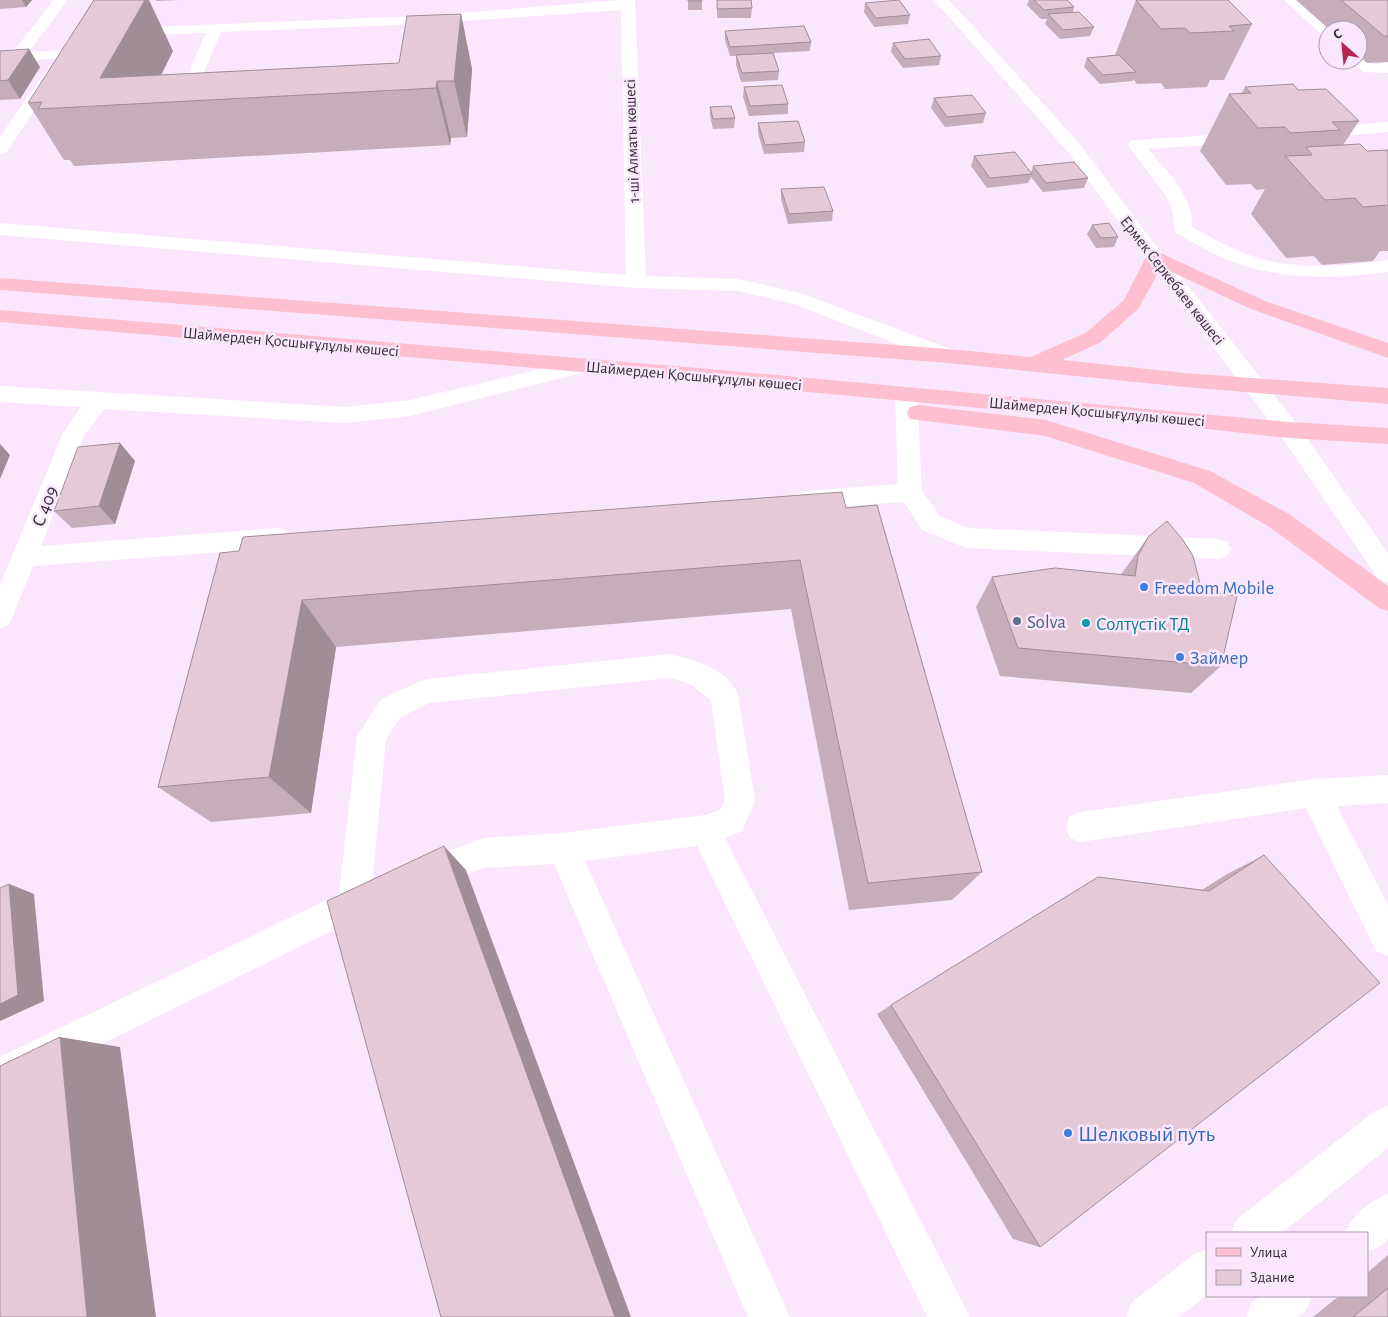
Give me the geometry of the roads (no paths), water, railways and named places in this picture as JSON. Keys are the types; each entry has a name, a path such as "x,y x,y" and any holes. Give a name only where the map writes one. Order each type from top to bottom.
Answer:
{"main road":[{"path":"1033,365 1094,337 1132,304 1156,257 1258,305 1372,347 1388,351"},
{"name":"Шаймерден Қосшығұлұлы көшесі","path":"0,284 948,356 1255,386 1388,396"},
{"name":"Шаймерден Қосшығұлұлы көшесі","path":"0,316 710,376 822,403 907,403 1198,420 1289,430 1388,436"},
{"path":"907,403 1046,428 1202,477 1280,521 1388,600"}],"street":[{"path":"17,57 61,0"},
{"path":"449,18 450,0"},
{"name":"Ермек Серкебаев көшесі","path":"942,0 1074,148 1162,234 1156,257 1289,430 1388,573"},
{"path":"1291,0 1318,24"},
{"path":"109,32 215,29 391,14 422,20 627,3"},
{"name":"1-ші Алматы көшесі","path":"627,3 636,282"},
{"path":"419,38 422,20"},
{"path":"198,114 178,115 215,29"},
{"path":"0,58 69,52 0,149"},
{"path":"1368,67 1385,75"},
{"path":"1304,141 1388,127"},
{"path":"1162,234 1185,222 1182,209 1171,190 1136,145 1254,137"},
{"path":"0,229 636,282 738,285 791,297 948,356"},
{"path":"1162,234 1258,264 1283,268 1366,270 1388,266"},
{"path":"0,394 345,415 410,408 582,366"},
{"name":"С 409","path":"0,617 74,433 98,401"},
{"path":"907,403 910,492 931,523 966,538 1218,549"},
{"path":"781,502 910,492"},
{"path":"23,557 302,537"},
{"path":"0,1076 354,902 483,853 563,848 705,830 730,821 740,801 724,694 699,674 671,666 426,691 391,708 372,736 354,902"},
{"path":"1081,826 1314,793 1388,789"},
{"path":"1314,793 1388,939"},
{"path":"705,830 948,1317"},
{"path":"563,848 769,1317"},
{"path":"1253,1232 1388,1124"},
{"path":"1365,1232 1388,1213"},
{"path":"1147,1317 1206,1270"},
{"path":"1267,1317 1291,1297"}],"place":[{"name":"Freedom Mobile","path":"1144,587"},
{"name":"Solva","path":"1017,621"},
{"name":"Солтүстік ТД","path":"1086,623"},
{"name":"Займер","path":"1180,657"},
{"name":"Шелковый путь","path":"1068,1133"}]}
